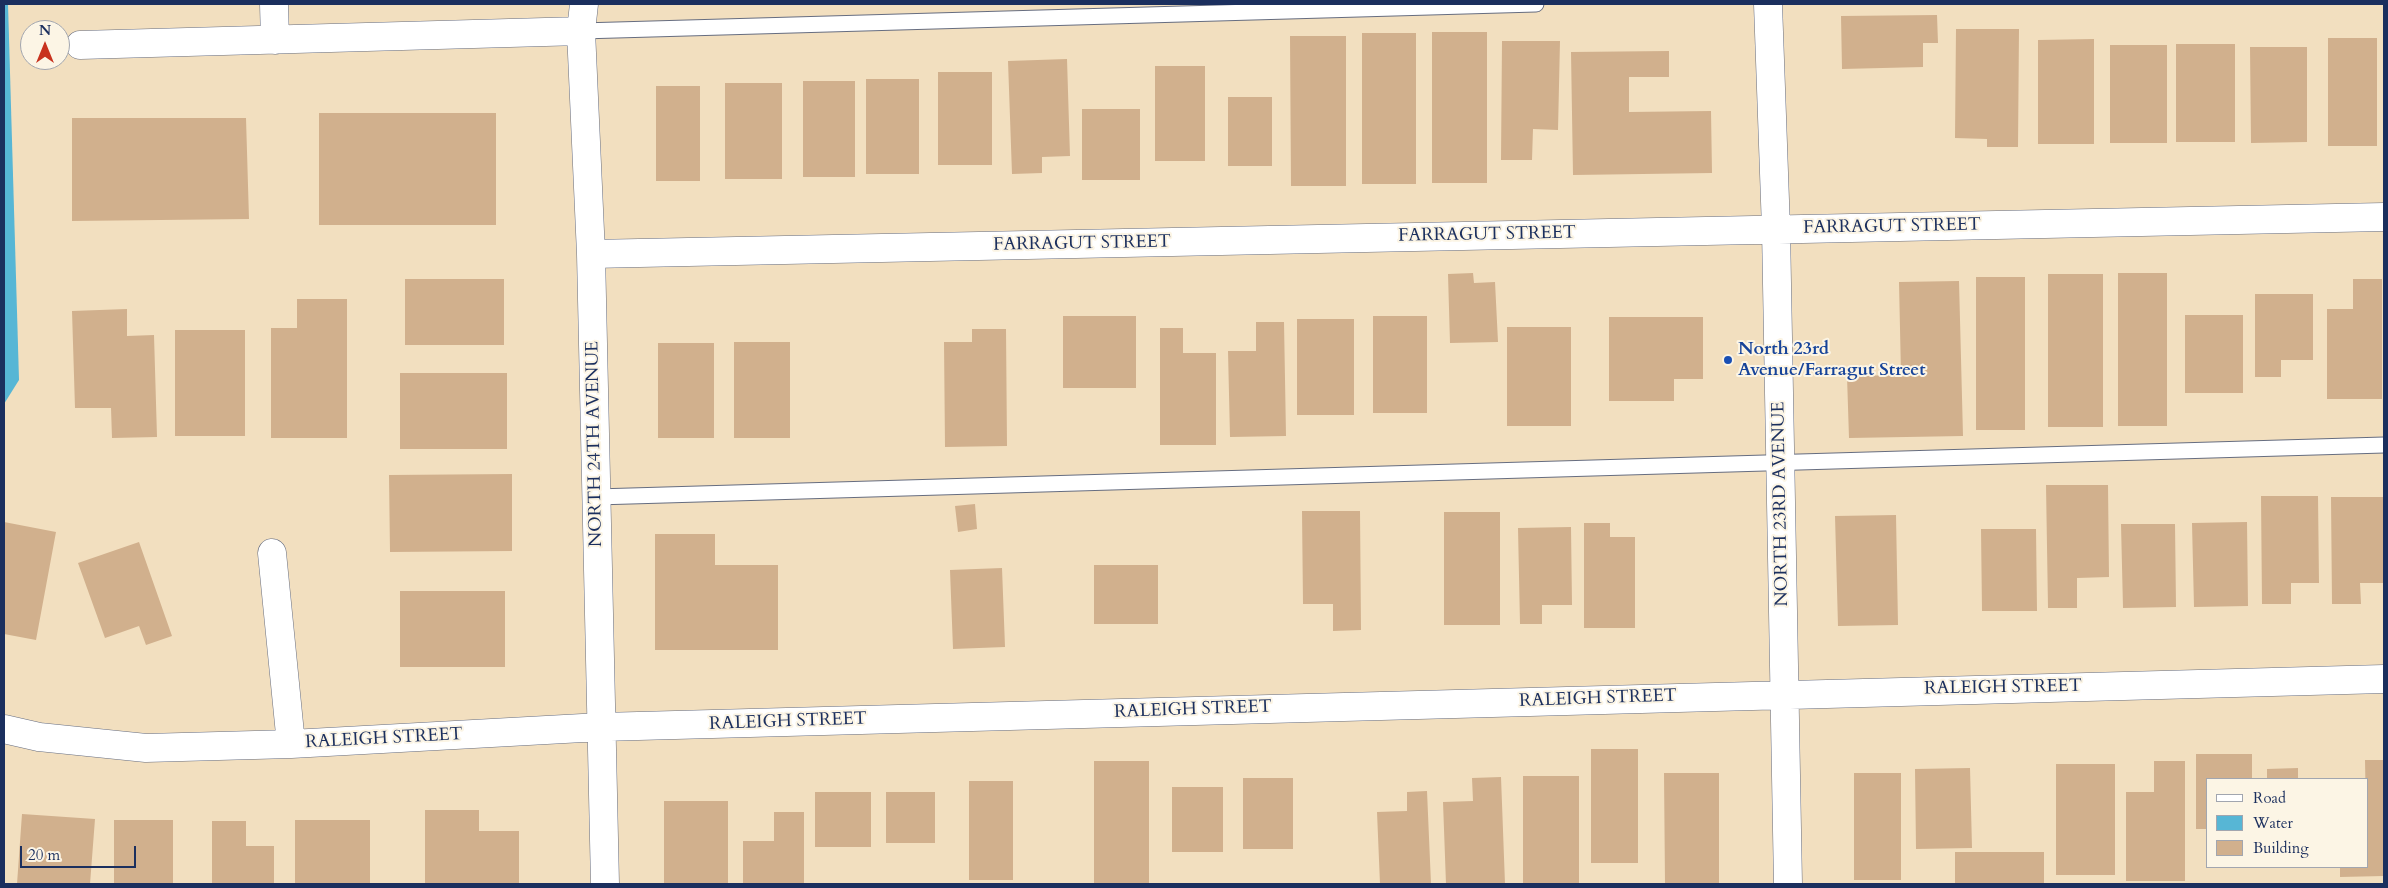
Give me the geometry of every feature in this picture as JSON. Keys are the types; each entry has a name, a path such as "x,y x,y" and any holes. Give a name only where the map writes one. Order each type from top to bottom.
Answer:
{"street":[{"path":"274,4 275,40"},
{"name":"NORTH 24TH AVENUE","path":"584,4 581,31 590,254 605,884"},
{"name":"NORTH 23RD AVENUE","path":"1768,4 1776,229 1788,884"},
{"path":"80,45 581,31"},
{"name":"FARRAGUT STREET","path":"590,254 2384,217"},
{"path":"272,553 291,744"},
{"name":"RALEIGH STREET","path":"4,729 39,737 146,748 291,744 601,727 2384,678"}],"lane":[{"path":"581,31 1536,4"},
{"path":"596,497 2384,445"}],"water":[{"path":"4,4 8,4 19,380 4,404"}],"building":[{"path":"1937,15 1938,43 1923,43 1923,67 1842,69 1841,16"},
{"path":"1956,29 2019,29 2018,147 1987,147 1987,139 1955,138"},
{"path":"1432,32 1487,32 1487,183 1432,183"},
{"path":"1362,33 1416,33 1416,184 1362,184"},
{"path":"1290,36 1346,36 1346,186 1291,186"},
{"path":"2328,38 2377,38 2377,146 2328,146"},
{"path":"2094,39 2094,144 2038,144 2038,40"},
{"path":"1502,41 1560,41 1558,130 1533,129 1532,160 1501,160"},
{"path":"2176,44 2235,44 2235,142 2176,142"},
{"path":"2110,45 2167,45 2167,143 2110,143"},
{"path":"2250,47 2307,47 2307,142 2251,143"},
{"path":"1669,51 1669,77 1629,77 1629,112 1711,111 1712,173 1573,175 1571,52"},
{"path":"1067,59 1070,156 1042,157 1042,173 1012,174 1008,61"},
{"path":"1155,66 1205,66 1205,161 1155,161"},
{"path":"938,72 992,72 992,165 938,165"},
{"path":"866,79 919,79 919,174 866,174"},
{"path":"803,81 855,81 855,177 803,177"},
{"path":"725,83 782,83 782,179 725,179"},
{"path":"656,86 700,86 700,181 656,181"},
{"path":"1228,97 1272,97 1272,166 1228,166"},
{"path":"1082,109 1140,109 1140,180 1082,180"},
{"path":"319,113 496,113 496,225 319,225"},
{"path":"72,118 246,118 249,219 72,221"},
{"path":"1473,273 1474,283 1495,282 1498,342 1450,343 1448,274"},
{"path":"2118,273 2167,273 2167,426 2118,426"},
{"path":"2048,274 2103,274 2103,427 2048,427"},
{"path":"1976,277 2025,277 2025,430 1976,430"},
{"path":"405,279 504,279 504,345 405,345"},
{"path":"2353,279 2382,279 2382,399 2327,399 2327,309 2353,309"},
{"path":"1959,281 1963,436 1849,438 1847,376 1901,375 1899,282"},
{"path":"2255,294 2313,294 2313,360 2281,360 2281,377 2255,377"},
{"path":"297,299 347,299 347,438 271,438 271,328 297,328"},
{"path":"127,309 127,336 154,335 157,437 112,438 111,408 75,408 72,311"},
{"path":"2185,315 2243,315 2243,393 2185,393"},
{"path":"1063,316 1136,316 1136,388 1063,388"},
{"path":"1373,316 1427,316 1427,413 1373,413"},
{"path":"1609,317 1703,317 1703,379 1674,379 1674,401 1609,401"},
{"path":"1297,319 1354,319 1354,415 1297,415"},
{"path":"1256,322 1284,322 1286,436 1230,437 1228,351 1256,351"},
{"path":"1507,327 1571,327 1571,426 1507,426"},
{"path":"1160,328 1183,328 1183,353 1216,353 1216,445 1160,445"},
{"path":"972,329 1006,329 1007,446 945,447 944,342 972,342"},
{"path":"175,330 245,330 245,436 175,436"},
{"path":"734,342 790,342 790,438 734,438"},
{"path":"658,343 714,343 714,438 658,438"},
{"path":"400,373 507,373 507,449 400,449"},
{"path":"512,474 512,551 390,552 389,475"},
{"path":"2046,485 2108,485 2109,577 2077,578 2077,608 2048,608"},
{"path":"2261,496 2318,496 2319,583 2291,583 2291,604 2262,604"},
{"path":"2331,497 2384,497 2384,583 2360,583 2361,604 2332,604"},
{"path":"975,504 977,529 958,532 955,506"},
{"path":"1302,511 1360,511 1361,630 1333,631 1333,604 1303,604"},
{"path":"1444,512 1500,512 1500,625 1444,625"},
{"path":"1896,515 1898,625 1838,626 1835,516"},
{"path":"4,522 56,532 36,640 4,634"},
{"path":"2247,522 2248,606 2194,607 2192,523"},
{"path":"1584,523 1610,523 1610,537 1635,537 1635,628 1584,628"},
{"path":"2121,524 2175,524 2176,607 2123,608"},
{"path":"1571,527 1572,605 1542,605 1542,624 1520,624 1518,528"},
{"path":"1981,529 2036,529 2037,611 1982,611"},
{"path":"655,534 715,534 715,565 778,565 778,650 655,650"},
{"path":"139,542 172,636 146,645 139,626 105,638 78,563"},
{"path":"1094,565 1158,565 1158,624 1094,624"},
{"path":"1002,568 1005,647 953,649 950,570"},
{"path":"400,591 505,591 505,667 400,667"},
{"path":"1591,749 1638,749 1638,863 1591,863"},
{"path":"2196,754 2252,754 2252,778 2206,778 2206,829 2196,829"},
{"path":"2365,760 2384,760 2384,876 2340,877 2340,868 2368,868 2368,778 2365,778"},
{"path":"1094,761 1149,761 1149,884 1094,884"},
{"path":"2154,761 2185,761 2185,881 2126,881 2126,792 2154,792"},
{"path":"2056,764 2115,764 2115,875 2056,875"},
{"path":"1970,768 1972,848 1916,849 1915,769"},
{"path":"2298,768 2298,778 2267,778 2267,769"},
{"path":"1664,773 1719,773 1719,884 1665,884"},
{"path":"1854,773 1901,773 1901,880 1854,880"},
{"path":"1523,776 1579,776 1579,884 1523,884"},
{"path":"1501,777 1505,884 1446,884 1443,802 1473,801 1472,778"},
{"path":"1243,778 1293,778 1293,849 1243,849"},
{"path":"969,781 1013,781 1013,880 969,880"},
{"path":"1172,787 1223,787 1223,852 1172,852"},
{"path":"1427,791 1431,884 1380,884 1377,812 1407,811 1407,792"},
{"path":"815,792 871,792 871,847 815,847"},
{"path":"886,792 935,792 935,843 886,843"},
{"path":"664,801 728,801 728,884 664,884"},
{"path":"425,810 479,810 479,831 519,831 519,884 425,884"},
{"path":"774,812 804,812 804,884 743,884 743,841 774,841"},
{"path":"22,814 95,819 90,884 17,884"},
{"path":"114,820 173,820 173,884 114,884"},
{"path":"295,820 370,820 370,884 295,884"},
{"path":"212,821 246,821 246,846 274,846 274,884 212,884"},
{"path":"1955,852 2044,852 2044,884 1955,884"}],"place":[{"name":"North 23rd Avenue/Farragut Street","path":"1728,360"}]}
